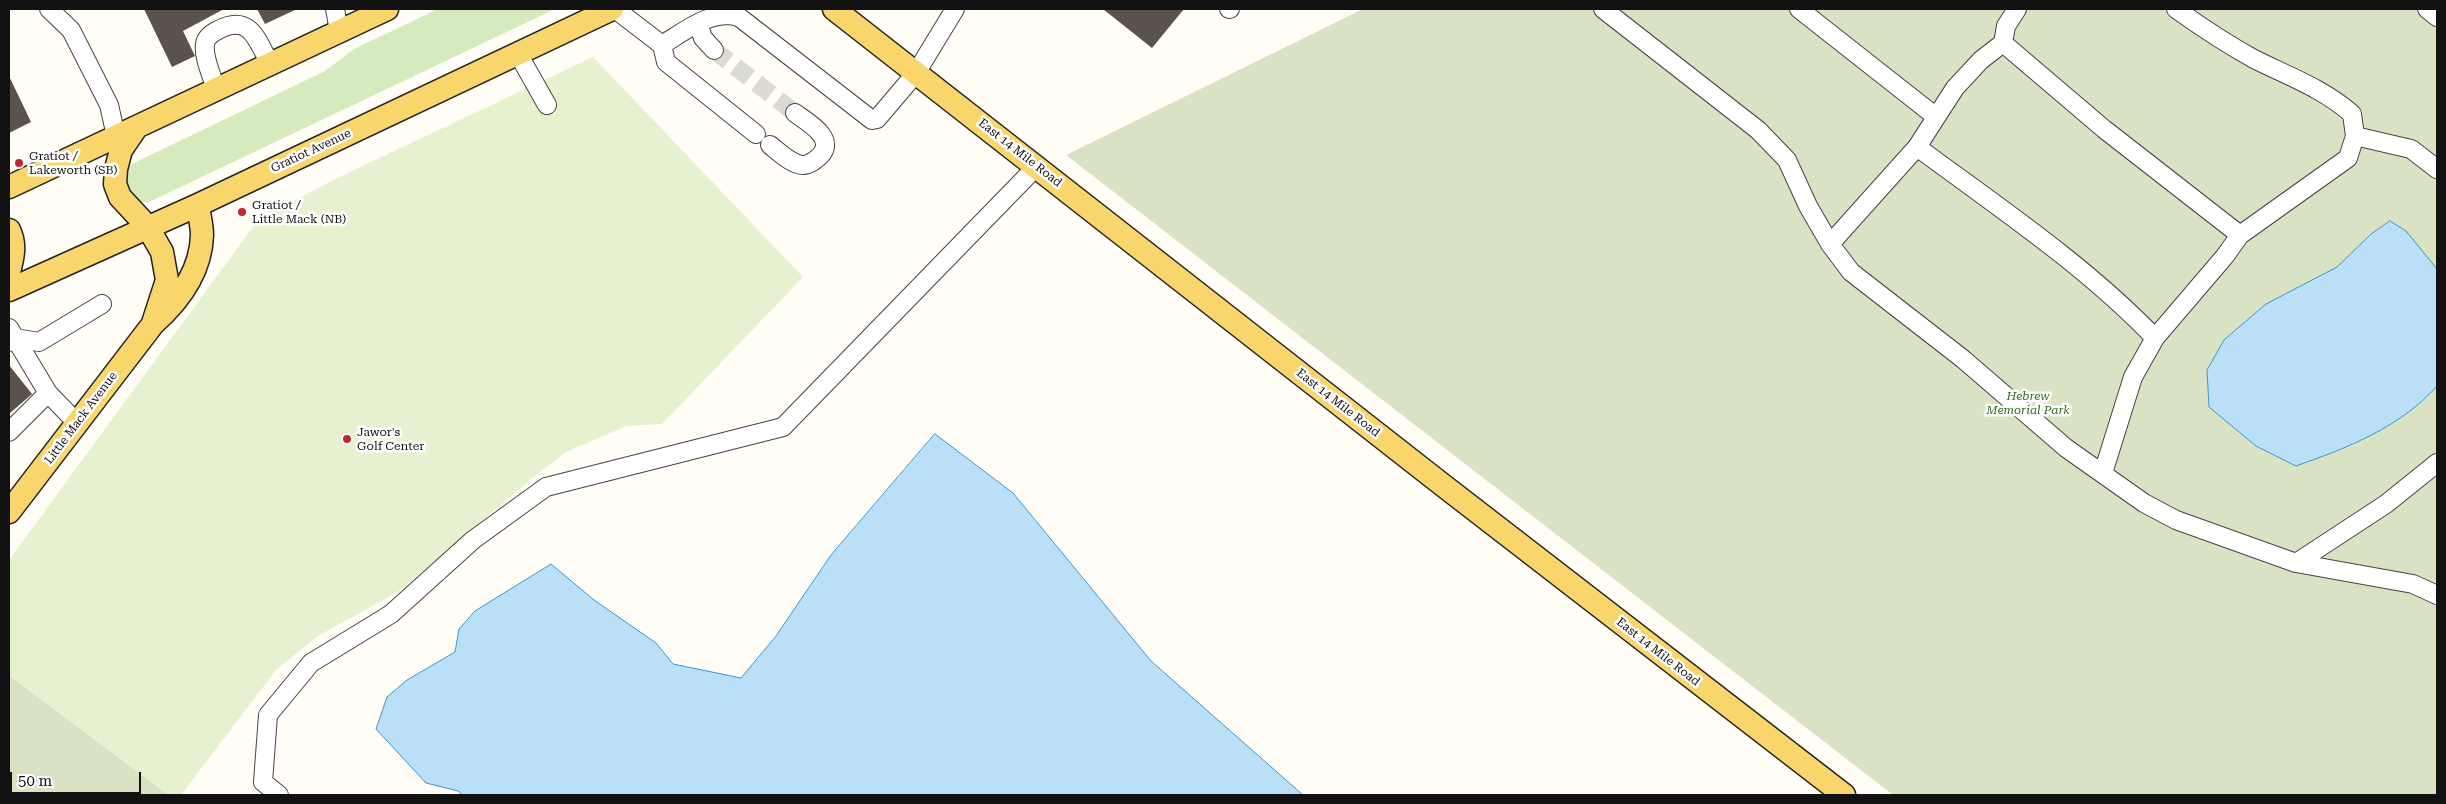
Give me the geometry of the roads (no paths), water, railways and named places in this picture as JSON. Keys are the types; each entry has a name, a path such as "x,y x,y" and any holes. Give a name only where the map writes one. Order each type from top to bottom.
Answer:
{"main road":[{"path":"9,187 387,9"},
{"name":"Gratiot Avenue","path":"9,290 147,226 198,205 517,52 613,9"},
{"name":"East 14 Mile Road","path":"834,9 1444,486 1844,795"},
{"name":"Little Mack Avenue","path":"136,128 121,150 116,169 115,184 120,197 147,226 162,252 167,280 153,324"},
{"name":"Little Mack Avenue","path":"9,512 153,324 172,307 190,282 196,266 202,236 198,205"},
{"path":"9,230 13,239 13,255 9,272"}],"street":[{"path":"49,9 71,30 109,105 116,136"},
{"path":"335,9 339,31"},
{"path":"613,9 662,45 666,62 756,134"},
{"path":"662,45 698,23 715,16 729,14 739,17 872,120 877,119 916,73 955,9"},
{"path":"1603,9 1758,130 1788,160 1808,206 1830,244 1852,272 1963,359 2066,448 2144,503 2176,520 2296,563 2413,584 2437,595"},
{"path":"1799,9 1935,116"},
{"path":"1830,244 1918,147 1935,116 1955,88 1981,60 2004,43 2006,26 2016,9"},
{"path":"2103,473 2133,377 2155,338 2225,256 2240,235 2348,158 2356,136 2352,114 2335,99 2216,37 2176,9"},
{"path":"2427,9 2437,17"},
{"path":"698,23 703,38 714,50"},
{"path":"216,89 207,58 205,43 210,34 226,26 239,24 248,28 256,36 270,64"},
{"path":"2004,43 2104,129 2240,235"},
{"path":"517,52 547,104"},
{"path":"770,146 796,163 804,165 810,164 822,154 826,146 824,138 816,128 795,113"},
{"path":"2356,136 2411,149 2437,169"},
{"path":"1918,147 2027,228 2129,312 2155,338"},
{"path":"279,795 259,788 268,715 311,663 391,614 472,540 546,487 783,427 1037,166"},
{"path":"11,336 39,342 102,304"},
{"path":"11,336 48,392 77,423"},
{"path":"9,432 48,392"},
{"path":"2296,563 2386,504 2437,463"}],"water":[{"path":"2390,221 2406,231 2437,269 2437,386 2423,400 2390,425 2354,444 2296,466 2256,446 2209,407 2207,370 2224,340 2266,304 2337,267 2370,235"},
{"path":"935,434 1013,493 1151,661 1303,795 463,795 458,791 426,783 376,729 387,697 407,680 455,652 459,629 475,611 551,564 594,600 656,643 673,664 741,678 776,636 831,555"}],"tunnel":[{"path":"714,50 795,113"}],"place":[{"name":"Gratiot / Lakeworth (SB)","path":"19,163"},
{"name":"Gratiot / Little Mack (NB)","path":"242,212"},
{"name":"Jawor's Golf Center","path":"347,439"}],"park label":[{"name":"Hebrew Memorial Park","path":"2028,403"}]}
